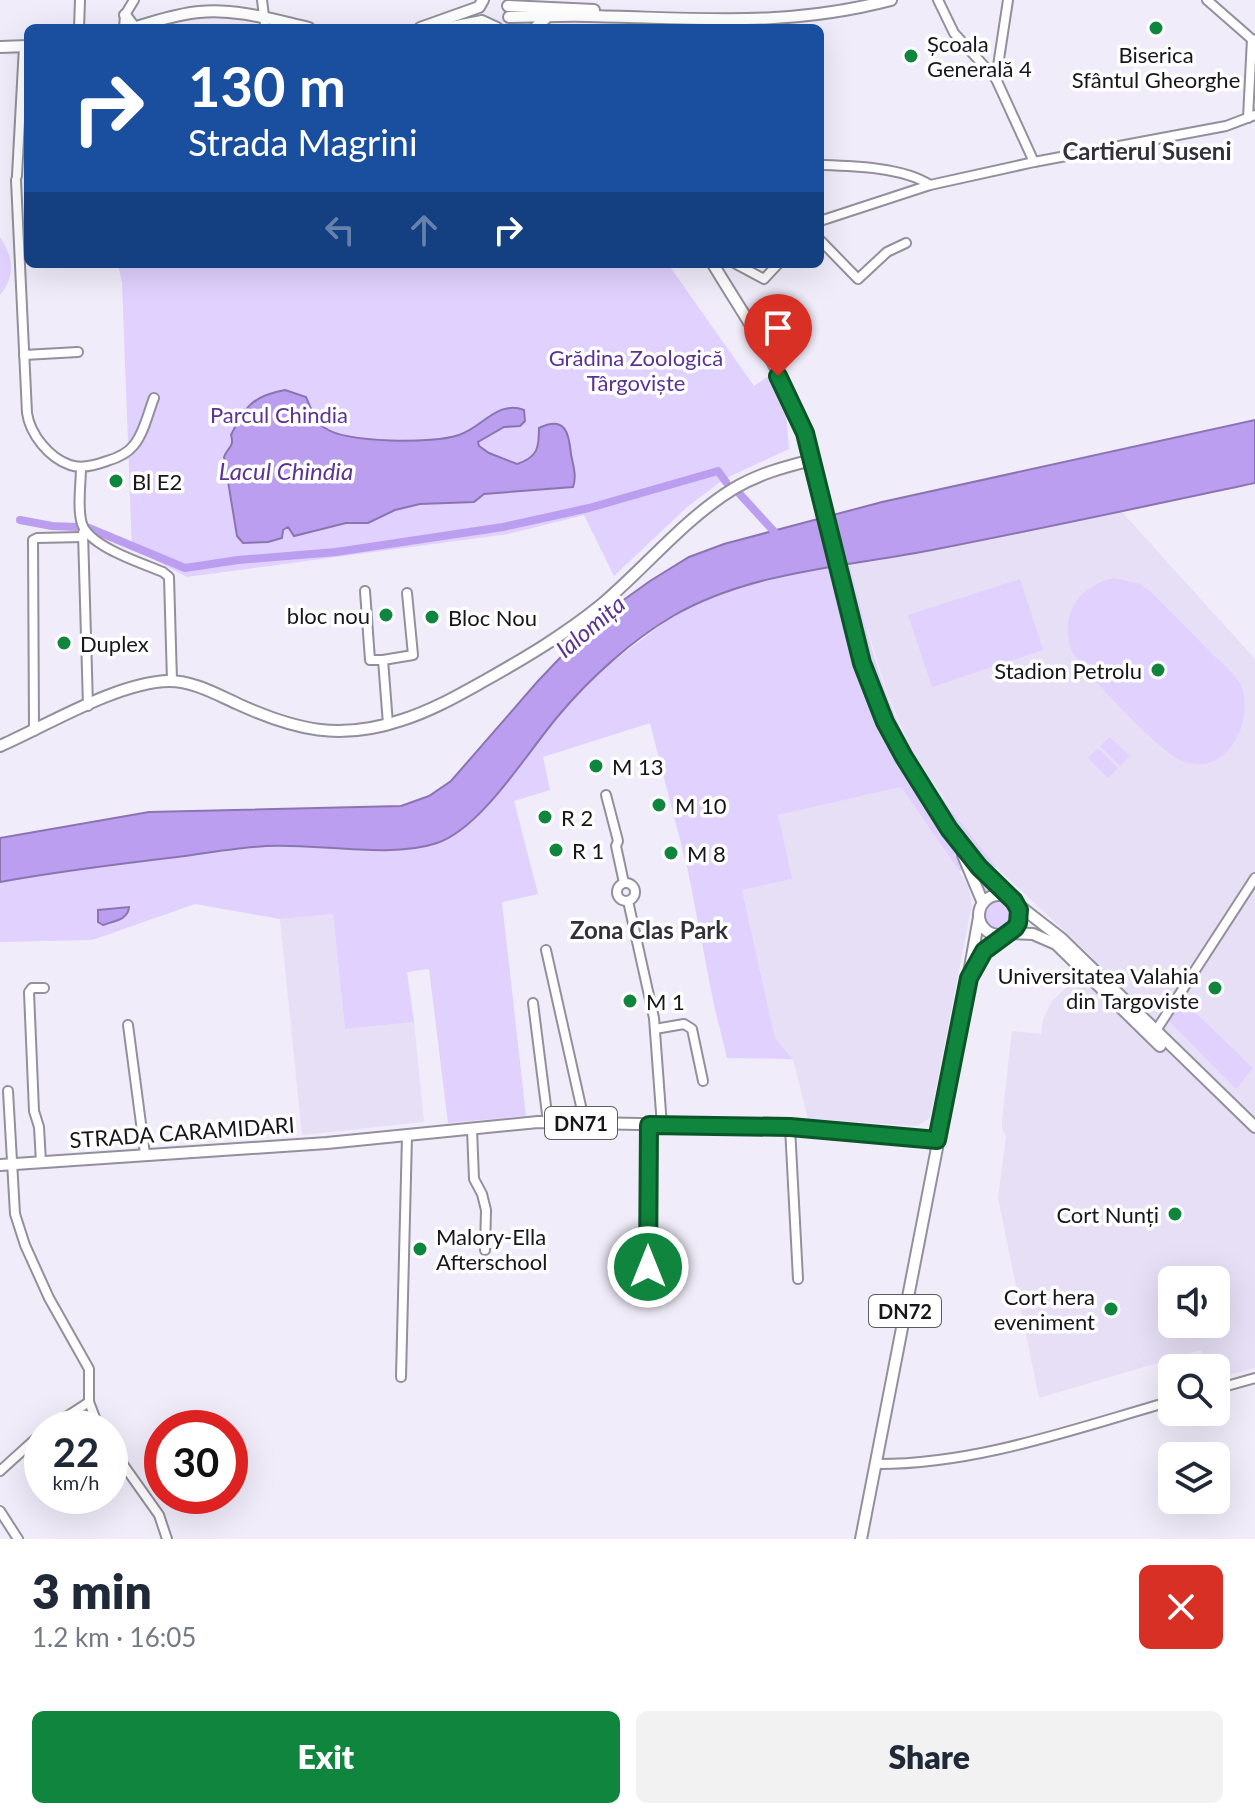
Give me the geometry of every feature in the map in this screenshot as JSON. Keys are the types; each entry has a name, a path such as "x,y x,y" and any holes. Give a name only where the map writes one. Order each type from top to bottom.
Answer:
{"main road":[{"path":"508,10 758,15 831,8 869,0"},
{"path":"546,12 758,21 829,14 891,0"},
{"path":"430,24 481,3 482,21"},
{"path":"148,24 194,12 246,15 271,24"},
{"path":"538,24 546,12"},
{"path":"125,15 131,24"},
{"path":"170,24 202,17 284,24"},
{"path":"467,24 482,21 489,24"},
{"path":"0,50 24,49"},
{"path":"715,268 784,387 805,433 865,672 885,722 949,829 971,871 983,903 937,1140"},
{"path":"800,463 805,454 805,433"},
{"path":"0,746 137,686 172,681 196,685 299,728 345,732 388,724 438,706 560,637 624,585 712,503 758,476 812,460"},
{"path":"800,463 810,468 817,477"},
{"path":"949,829 979,867 1014,901 1068,945 1255,1127"},
{"path":"969,978 984,951 1008,934 1020,917 1014,901 999,895 983,903"},
{"path":"979,917 988,932 1026,933 1050,940 1255,1134"},
{"name":"DN71","path":"407,1136 548,1122 790,1127 937,1140"},
{"name":"STRADA CARAMIDARI","path":"6,1164 407,1136"},
{"name":"DN72","path":"861,1539 937,1140"}],"street":[{"path":"79,24 80,0"},
{"path":"124,24 125,15 134,0"},
{"path":"938,0 952,30 996,79 1034,162"},
{"path":"996,79 1008,0"},
{"path":"824,220 884,203 930,185 1226,126 1252,116 1254,40 1207,0"},
{"path":"246,15 262,2"},
{"path":"262,2 265,21"},
{"path":"24,75 16,178 27,413 32,431 57,458 69,465 81,467 116,459 134,446 154,398"},
{"path":"824,165 868,168 914,177 930,185"},
{"path":"824,244 858,279 887,252 906,243"},
{"path":"743,268 764,279 774,268"},
{"path":"24,355 78,352"},
{"path":"81,467 88,706"},
{"path":"82,525 107,548 169,577 172,681"},
{"path":"34,731 33,540 83,537"},
{"path":"365,591 370,660 413,655 407,593"},
{"path":"383,660 388,724"},
{"path":"606,795 618,841 616,846 624,883 618,888 618,895 628,901 655,1029 662,1126"},
{"path":"1155,1032 1255,878"},
{"path":"546,950 585,1124"},
{"path":"41,1162 39,1127 34,1111 29,992 32,988 44,988"},
{"path":"533,1003 548,1122"},
{"path":"655,1029 684,1024 692,1029 703,1081"},
{"path":"128,1025 145,1154"},
{"path":"8,1091 6,1164 12,1201 19,1227 49,1298 89,1369 89,1402 92,1410"},
{"path":"648,1267 649,1125"},
{"path":"790,1127 798,1279"},
{"path":"472,1129 474,1179 486,1210 485,1250"},
{"path":"401,1377 407,1136"},
{"path":"1230,1385 1255,1378"},
{"path":"77,1410 89,1402"},
{"path":"875,1464 912,1463 978,1452 1158,1405"},
{"path":"0,1471 24,1449"},
{"path":"128,1471 159,1515 167,1539"},
{"path":"0,1511 18,1539"}],"shaded area":[{"path":"1122,512 1255,659 1255,1368 1230,1374 1230,1354 1202,1354 1201,1350 1188,1354 1158,1354 1158,1363 1039,1398 998,1198 1006,1137 1002,1119 1012,1031 1041,1034 1043,1019 1052,1001 1092,957 996,867 912,752 888,695 850,565"},
{"path":"901,787 968,885 972,904 930,1118 917,1126 808,1119 793,1059 775,1038 742,890 791,879 777,815"},
{"path":"333,914 345,1029 414,1022 424,1122 302,1135 280,919"}],"green space":[{"path":"0,237 11,266 9,281 0,295"},
{"name":"Parcul Chindia","path":"119,268 671,268 754,386 770,375 786,414 789,449 724,479 687,507 614,576 584,515 508,534 187,577 132,548 122,283"},
{"path":"850,565 892,708 931,782 996,867 980,869 995,888 982,895 973,870 959,871 901,787 778,815 792,879 742,890 775,1038 793,1059 727,1058 688,871 650,723 543,757 550,790 514,801 538,894 502,902 526,1116 448,1123 429,969 407,972 414,1022 345,1029 333,914 280,919 195,904 92,940 0,942 0,882 108,865 267,846 396,849 561,712 607,666 670,618 726,591 785,575"},
{"name":"Stadion Petrolu","path":"1114,578 1140,584 1152,593 1228,668 1241,685 1244,716 1240,732 1223,756 1196,764 1180,760 1123,710 1072,652 1068,627 1074,605 1090,588"},
{"path":"1020,579 1043,650 932,687 908,615"},
{"path":"1110,737 1130,756 1120,766 1100,746"},
{"path":"1098,748 1118,768 1108,778 1088,758"},
{"path":"999,900 1010,904 1014,915 1010,926 999,930 988,926 984,915 988,904"},
{"path":"1179,1003 1185,1003 1253,1068 1236,1089 1168,1020"}],"water":[{"name":"Lacul Chindia","path":"285,390 306,397 316,418 325,428 351,437 370,439 411,441 447,438 468,431 498,411 524,410 525,421 520,426 504,427 478,442 479,446 517,464 536,451 539,428 560,425 569,439 575,475 573,487 484,494 474,502 420,504 395,510 368,523 346,523 294,536 288,527 283,530 282,538 243,543 237,536 224,457 231,445 231,435 251,404"},
{"name":"Ialomița","path":"1255,420 1255,483 972,542 799,572 734,589 673,616 642,636 584,687 471,822 437,843 397,850 255,847 0,882 0,838 149,812 401,806 429,796 451,781 597,619 689,557 724,544 882,502"},
{"path":"129,907 120,919 103,925 98,922 98,910"}],"waterway":[{"path":"89,528 185,568 336,552 503,527 589,508 718,471 726,482"},
{"path":"737,491 780,538"},
{"path":"20,520 76,527"}],"place":[{"name":"Biserica Sfântul Gheorghe","path":"1156,28"},
{"name":"Școala Generală 4","path":"911,56"},
{"name":"Bl E2","path":"116,481"},
{"name":"bloc nou","path":"386,615"},
{"name":"Bloc Nou","path":"432,617"},
{"name":"Duplex","path":"64,643"},
{"name":"Stadion Petrolu","path":"1158,670"},
{"name":"M 13","path":"596,766"},
{"name":"M 10","path":"659,805"},
{"name":"R 2","path":"545,817"},
{"name":"R 1","path":"556,850"},
{"name":"M 8","path":"671,853"},
{"name":"Universitatea Valahia din Targoviste","path":"1215,988"},
{"name":"M 1","path":"630,1001"},
{"name":"Cort Nunți","path":"1175,1214"},
{"name":"Malory-Ella Afterschool","path":"420,1249"},
{"name":"Cort hera eveniment","path":"1111,1309"}],"district":[{"name":"Cartierul Suseni","path":"1147,150"},
{"name":"Zona Clas Park","path":"649,929"}],"route":[{"path":"648,1267 649,1125 790,1127 937,1140 969,978 984,951 1010,933 1020,917 1017,904 979,867 949,829 885,722 862,663 805,433 778,376"}],"park label":[{"name":"Grădina Zoologică Târgoviște","path":"636,370"}]}
